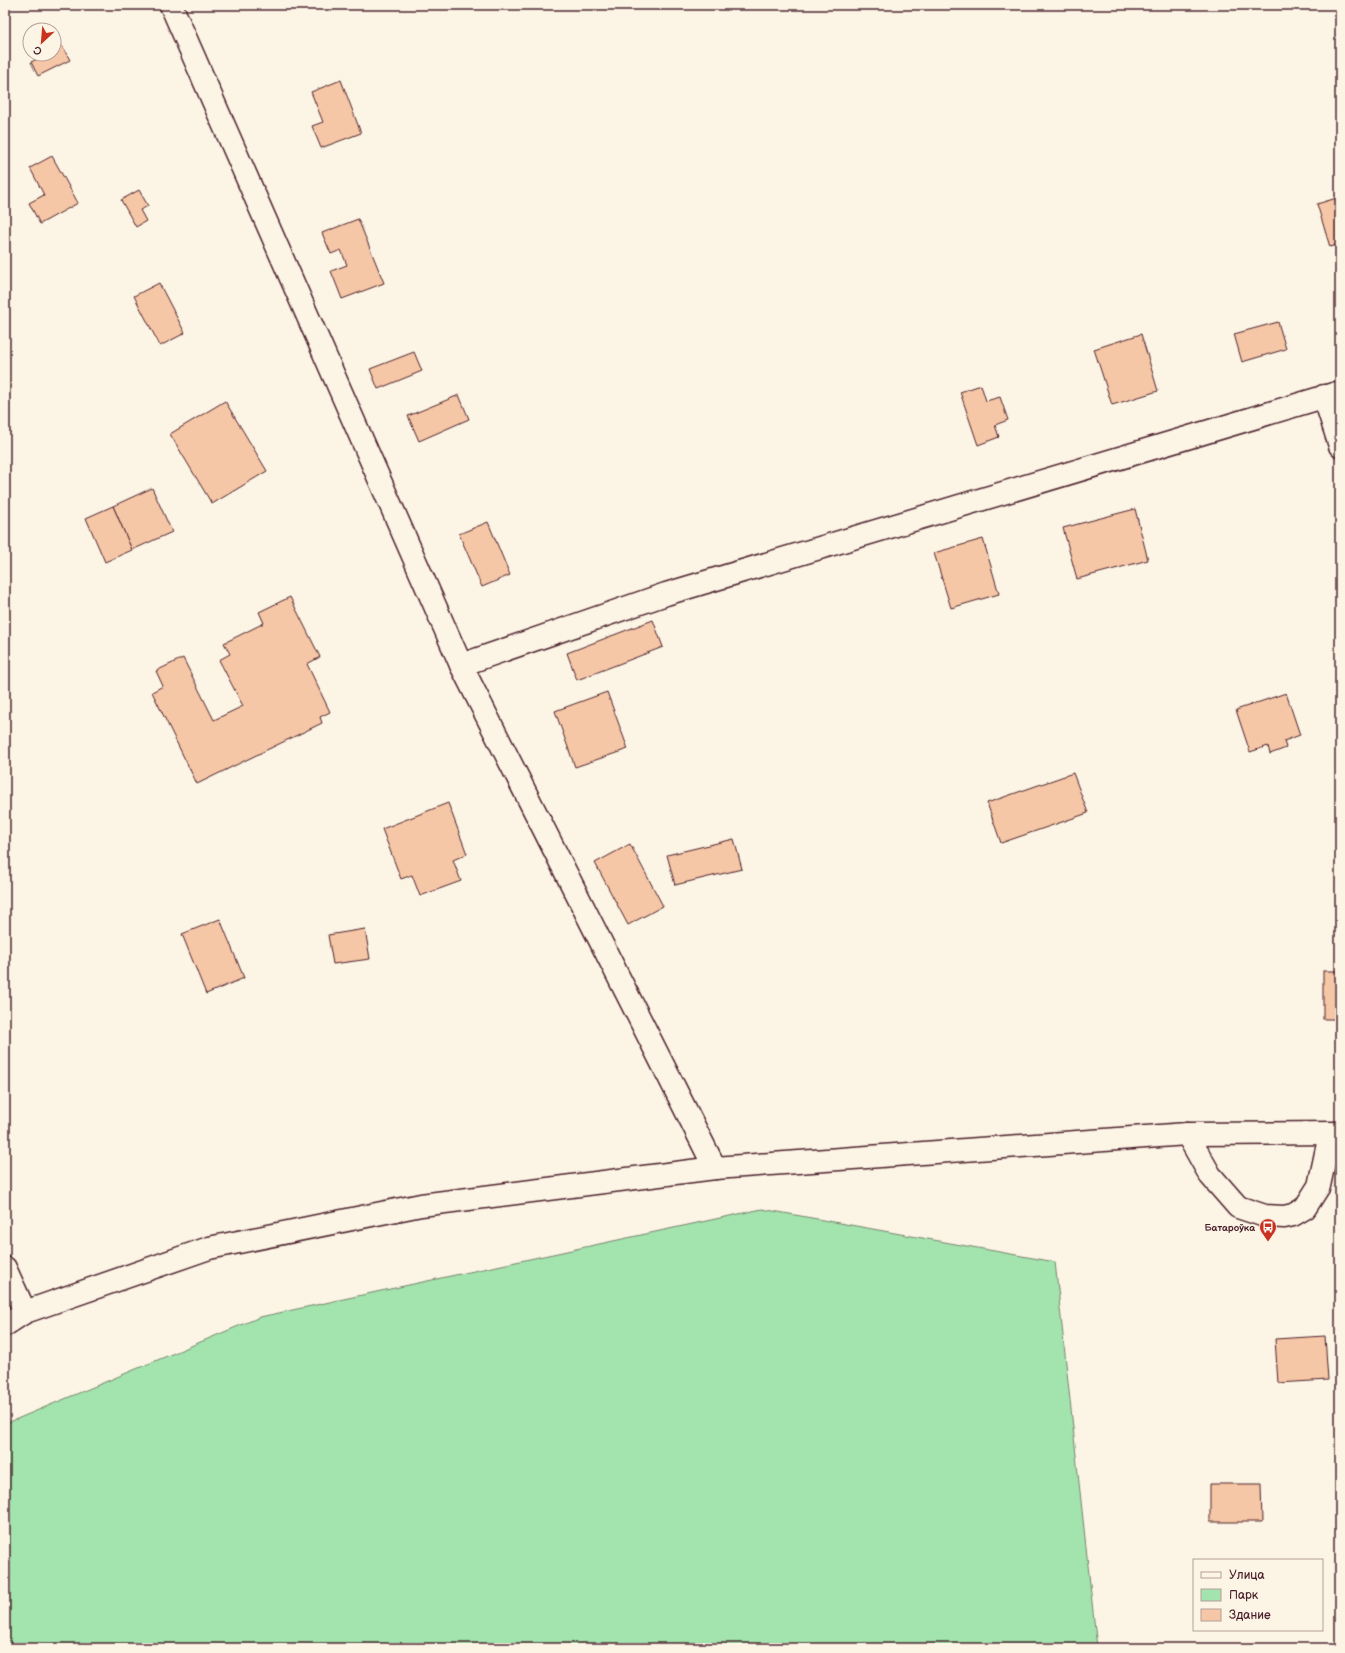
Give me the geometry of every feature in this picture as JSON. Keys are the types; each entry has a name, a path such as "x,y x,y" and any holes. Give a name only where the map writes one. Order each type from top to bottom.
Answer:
{"street":[{"path":"170,5 461,665 715,1168"},
{"path":"461,665 666,594 1332,394 1340,446"},
{"path":"5,1325 25,1312 216,1247 421,1205 715,1168 1187,1134 1335,1134 1319,1186 1305,1208 1293,1215 1284,1217 1265,1216 1238,1207 1210,1175 1187,1134"},
{"path":"5,1268 25,1312"}],"green space":[{"path":"762,1209 1055,1262 1097,1648 5,1648 5,1424 260,1317"}],"building":[{"path":"62,46 70,60 38,76 31,62 62,62"},
{"path":"341,80 361,133 321,148 312,126 323,122 311,92"},
{"path":"52,156 78,203 40,224 29,203 44,195 30,168"},
{"path":"139,190 148,206 140,210 146,221 136,227 121,200"},
{"path":"1340,197 1340,244 1330,247 1317,204"},
{"path":"358,219 384,283 342,299 331,271 347,265 341,250 331,254 322,233"},
{"path":"159,283 185,333 160,346 134,296"},
{"path":"1278,322 1286,349 1242,362 1234,334"},
{"path":"1141,334 1158,391 1112,405 1094,349"},
{"path":"414,352 422,371 378,389 370,369"},
{"path":"981,385 986,401 1000,397 1008,420 995,425 999,437 978,445 960,392"},
{"path":"459,395 469,419 419,441 408,416"},
{"path":"225,401 267,471 212,504 170,434"},
{"path":"152,488 172,532 132,550 113,506"},
{"path":"113,506 132,550 105,562 86,518"},
{"path":"1135,509 1148,560 1077,579 1063,528"},
{"path":"488,522 510,575 482,587 459,534"},
{"path":"983,539 999,594 951,608 934,553"},
{"path":"290,597 320,657 307,664 330,712 320,717 322,723 197,784 152,692 163,686 156,671 183,658 214,720 243,706 219,660 230,654 224,643 264,623 259,612"},
{"path":"653,620 663,647 577,680 567,653"},
{"path":"607,692 628,749 575,767 555,711"},
{"path":"1286,693 1300,735 1284,741 1286,748 1270,754 1268,746 1250,752 1236,710"},
{"path":"1073,773 1088,813 1001,843 987,803"},
{"path":"448,803 467,854 453,860 461,881 420,896 412,875 401,879 382,829"},
{"path":"734,839 742,869 675,885 667,855"},
{"path":"630,844 663,906 628,925 595,863"},
{"path":"220,919 244,978 206,994 182,934"},
{"path":"365,929 370,959 333,964 328,935"},
{"path":"1323,971 1340,971 1340,1019 1323,1019"},
{"path":"1325,1336 1328,1380 1278,1383 1275,1339"},
{"path":"1210,1484 1261,1484 1262,1522 1210,1522"}],"place":[{"name":"Батароўка","path":"1268,1242"}]}
